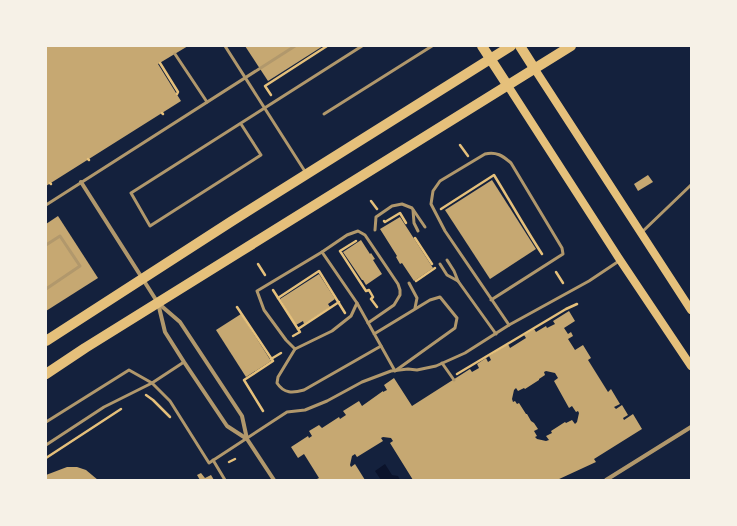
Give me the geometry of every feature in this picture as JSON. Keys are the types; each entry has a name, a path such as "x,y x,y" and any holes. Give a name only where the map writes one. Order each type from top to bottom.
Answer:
{"main road":[{"path":"482,46 620,260 691,366"},
{"path":"46,341 511,46"},
{"path":"520,46 691,310"},
{"path":"46,374 85,348 508,86 534,68 572,46"}],"street":[{"path":"81,182 158,303 180,322 242,416 247,439 274,480"},
{"path":"158,303 165,332 184,362 228,426 247,439"},
{"path":"606,480 691,427"}],"lane":[{"path":"225,46 307,174"},
{"path":"46,205 295,46"},
{"path":"241,124 261,155 150,226 131,193 362,46"},
{"path":"324,114 432,46"},
{"path":"175,54 207,102"},
{"path":"491,300 563,254 562,248 511,163 501,155 490,153 485,154 440,181 433,191 431,204 445,231 491,300 509,325"},
{"path":"641,233 691,185"},
{"path":"375,230 376,217 392,206 402,204 412,208 426,227"},
{"path":"412,208 414,223 418,231"},
{"path":"295,349 286,340 264,310 257,291 322,252 347,235 358,231 365,235 398,284 400,295 398,301 394,305 368,323"},
{"path":"46,245 60,236 80,266 46,289"},
{"path":"322,252 357,304 395,371"},
{"path":"447,260 458,281 496,334"},
{"path":"46,422 129,370 152,383 170,401 209,463 287,412 305,410 327,401 362,382 395,371 408,369 417,370 442,363 465,353 509,325 589,281 620,260"},
{"path":"440,264 447,275 458,281"},
{"path":"409,282 417,298 415,308"},
{"path":"374,334 415,308 430,300 440,297 457,318 455,328 395,371"},
{"path":"357,304 351,316 332,331 295,349 278,377 277,383 280,388 285,391 294,392 304,390 381,346"},
{"path":"46,445 104,407 152,383 184,362"},
{"path":"442,363 452,379"},
{"path":"213,460 226,480"}],"path":[{"path":"271,95 265,86 327,46"},
{"path":"160,63 178,92 177,94"},
{"path":"460,145 469,158"},
{"path":"435,212 494,175 542,254"},
{"path":"372,201 378,211"},
{"path":"385,222 400,213 407,226"},
{"path":"411,232 435,268 416,281"},
{"path":"359,239 340,251 366,292 368,290 373,297 371,299 378,308 372,311"},
{"path":"258,264 265,275"},
{"path":"278,298 319,272 346,313"},
{"path":"556,272 563,284"},
{"path":"272,289 300,332 291,338 293,341"},
{"path":"298,329 339,302"},
{"path":"452,379 576,304"},
{"path":"238,307 272,359"},
{"path":"264,411 244,380 273,361 272,359 281,353"},
{"path":"143,394 149,396 172,420"},
{"path":"46,458 122,408"},
{"path":"229,462 235,459"}],"water":[{"path":"385,464 392,475 398,476 400,480 381,480 375,471"}],"building":[{"path":"46,46 188,46 158,64 181,101 46,186"},
{"path":"245,46 323,46 268,81"},
{"path":"648,175 653,182 638,191 634,184"},
{"path":"492,180 536,249 490,279 445,210"},
{"path":"58,216 98,278 46,311 46,224"},
{"path":"400,217 433,268 414,281 402,263 400,264 396,257 397,256 380,229"},
{"path":"361,240 375,259 373,260 382,274 366,285 343,252"},
{"path":"319,274 335,299 328,304 330,307 304,324 303,321 296,325 280,299"},
{"path":"569,311 575,321 564,328 568,334 571,332 573,336 568,339 575,350 583,345 591,358 588,360 608,392 611,389 620,404 614,407 616,409 622,405 628,415 623,418 624,420 633,414 642,429 594,459 596,462 557,480 413,480 390,443 393,441 391,438 383,437 381,438 383,441 357,457 355,454 352,456 351,467 355,464 365,480 315,480 319,478 304,454 298,458 291,447 308,436 309,438 312,436 309,431 319,425 322,428 339,417 340,419 346,415 343,411 359,401 362,406 383,391 387,390 384,385 394,378 412,406 470,369 472,372 479,368 477,364 486,358 488,362 491,360 489,356 508,344 510,348 526,338 524,335 534,329 536,332 546,326 547,328 555,324 553,321","holes":["546,371 555,373 558,378 554,381 569,408 572,406 576,412 578,411 579,413 575,424 572,420 566,423 565,422 551,431 552,433 546,436 549,440 546,441 535,437 537,436 534,431 538,429 519,403 517,404 515,401 513,402 512,399 516,388 518,391 524,388 525,389 545,375 544,372"]},
{"path":"241,314 271,361 246,377 216,330"},
{"path":"67,467 77,467 86,470 98,480 46,480 46,475"},
{"path":"201,473 205,478 211,475 214,480 200,480 197,475"}]}
